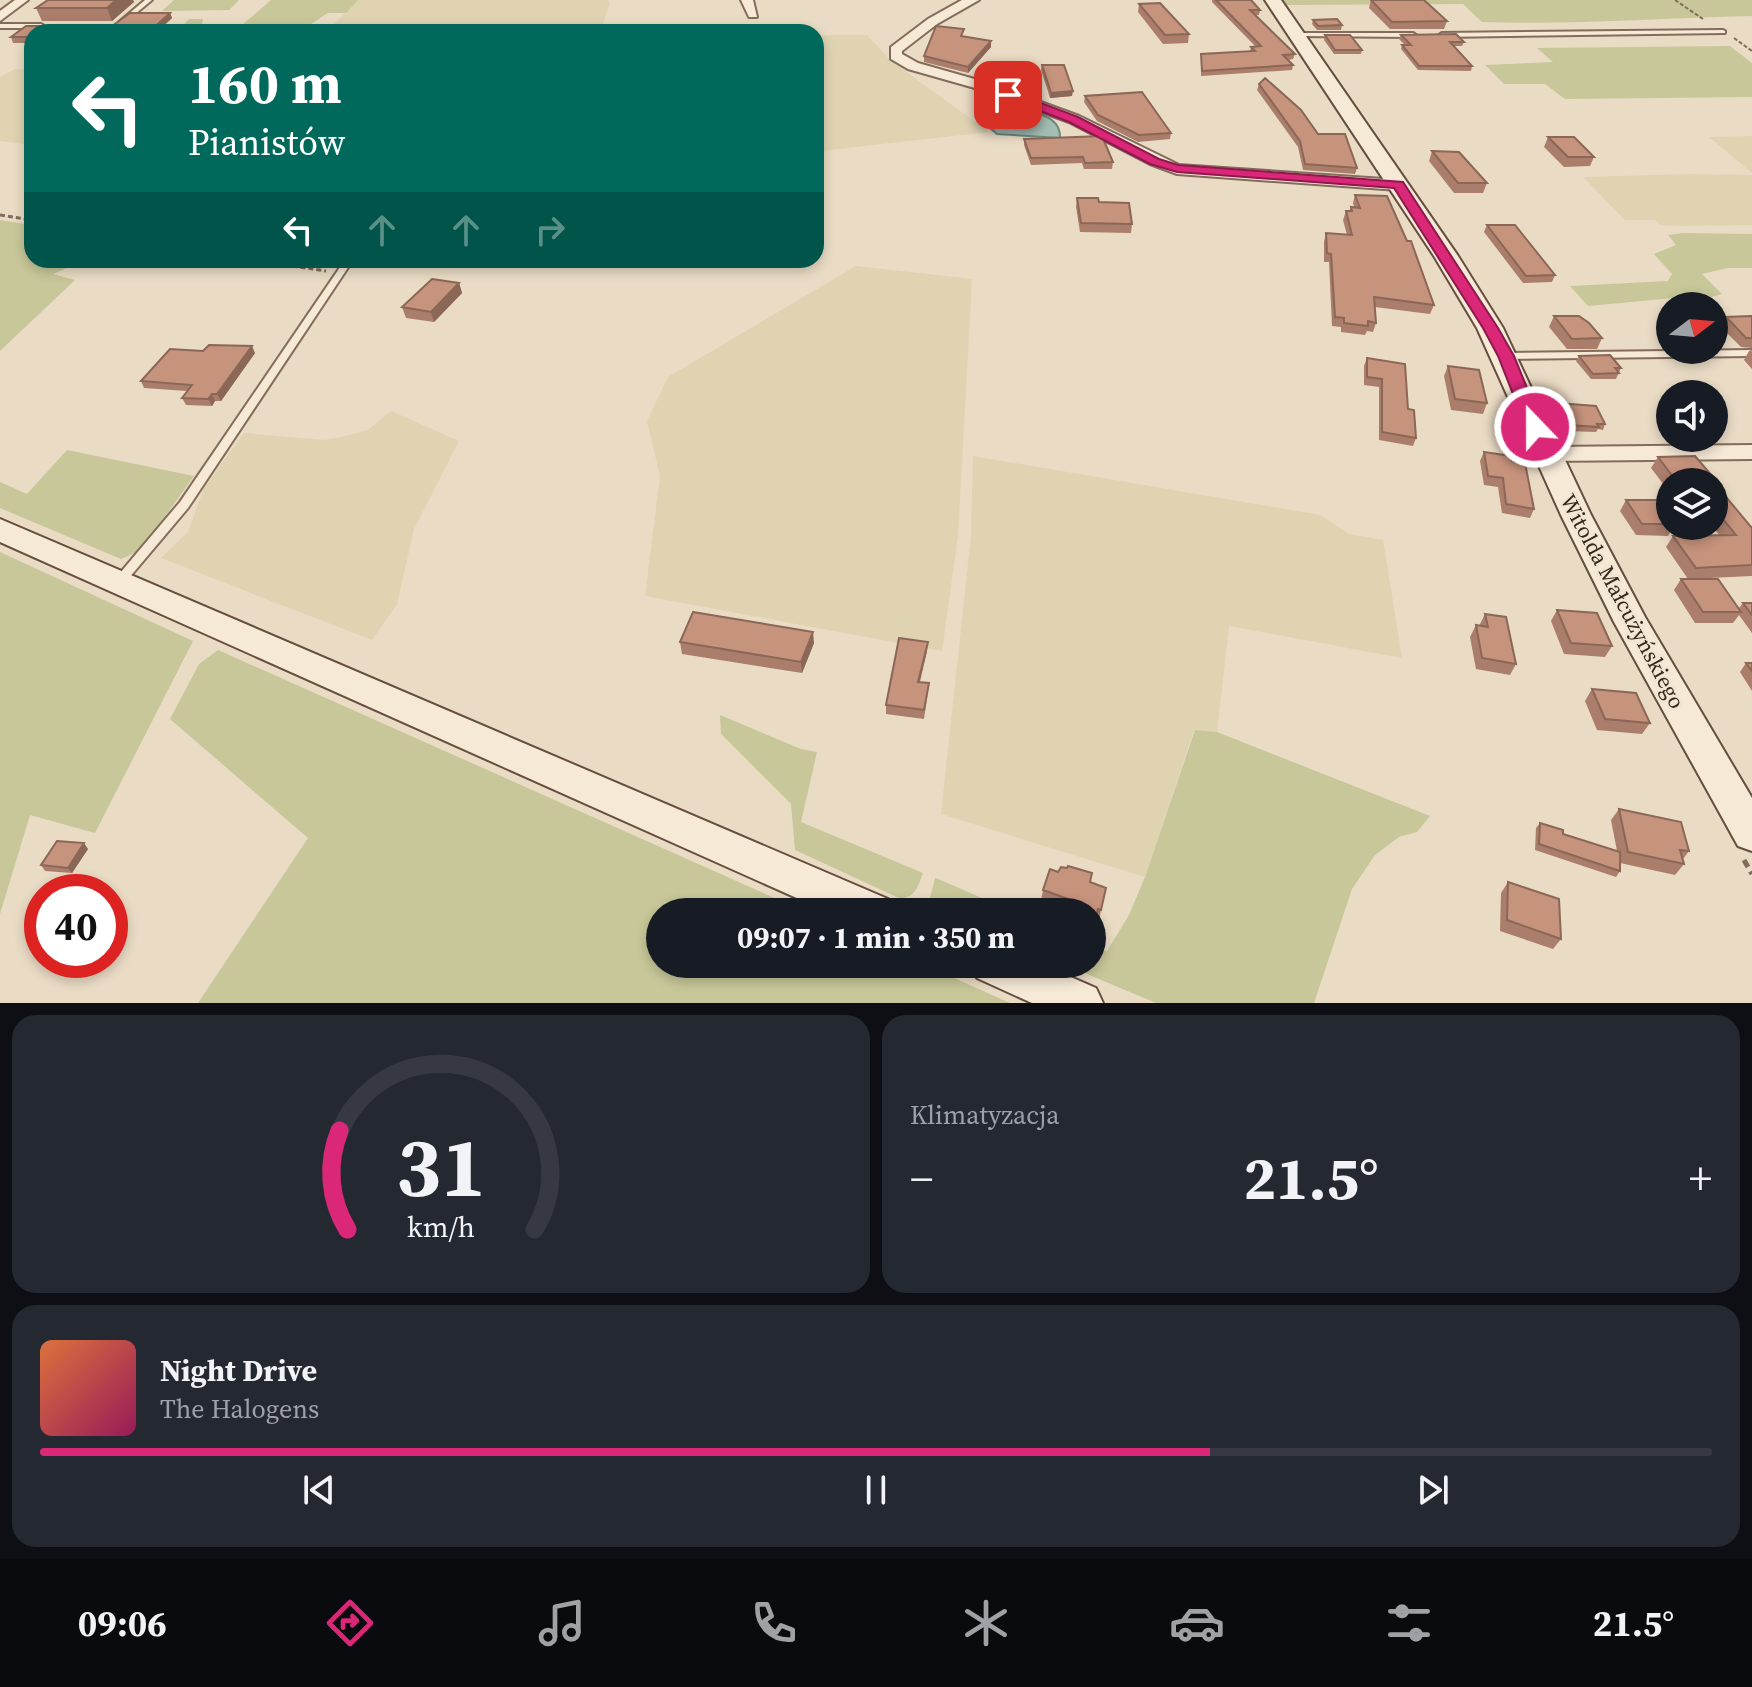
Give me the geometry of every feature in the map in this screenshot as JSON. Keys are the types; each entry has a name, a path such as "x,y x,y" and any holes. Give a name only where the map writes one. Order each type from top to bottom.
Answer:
{"street":[{"path":"0,17 22,0"},
{"path":"747,0 753,14"},
{"path":"973,0 958,5 924,26 896,50 896,56 913,66 987,87 1074,119 1155,161 1177,169 1398,185"},
{"name":"Witolda Małcużyńskiego","path":"1273,0 1446,256 1506,356 1548,454 1631,622 1752,834"},
{"path":"1548,454 1752,452"},
{"path":"0,530 841,898"},
{"path":"1024,978 1081,1003"}],"lane":[{"path":"118,24 149,0"},
{"path":"0,26 24,26"},
{"path":"1430,35 1723,32"},
{"path":"1298,35 1416,35"},
{"path":"119,582 184,505 343,268"},
{"path":"1506,356 1752,353"}],"path":[{"path":"0,215 24,219"},
{"path":"307,268 340,273"}],"shaded area":[{"path":"358,0 608,0 610,3 603,24 334,24"},
{"path":"824,35 867,35 890,60 989,132 824,151"},
{"path":"15,69 24,70 24,144 0,141 0,77"},
{"path":"1007,111 1049,118 1059,129 1060,138 997,134 989,127 990,120"},
{"path":"1752,136 1752,173 1709,137"},
{"path":"1752,175 1752,225 1679,226 1660,225 1655,220 1625,220 1583,177"},
{"path":"856,266 972,279 958,536 942,651 645,596 660,476 647,421 668,377"},
{"path":"391,411 459,441 414,529 397,604 372,640 161,558 188,532 204,488 244,433 324,440 368,430"},
{"path":"973,456 1320,515 1349,534 1383,540 1402,658 1229,626 1217,732 1194,730 1145,877 941,814 971,536"}],"green space":[{"path":"174,0 239,0 229,10 162,11"},
{"path":"271,0 358,0 346,13 328,13 311,24 243,24"},
{"path":"1281,0 1752,0 1752,16 1482,22 1463,4 1285,5"},
{"path":"189,19 203,19 202,24 184,24"},
{"path":"1730,46 1752,63 1752,97 1565,99 1545,84 1504,84 1485,65 1553,62 1537,48"},
{"path":"0,220 24,224 24,268 67,268 53,274 75,280 0,351"},
{"path":"1752,234 1752,268 1728,268 1702,274 1720,292 1656,292 1656,300 1588,306 1570,286 1668,281 1672,274 1654,254 1676,245 1668,235"},
{"path":"67,450 194,476 141,550 121,559 0,508 0,482 27,494"},
{"path":"0,552 193,641 95,833 30,815 0,914"},
{"path":"218,650 775,898 646,898 646,978 954,978 1010,1003 198,1003 308,838 170,719 199,664"},
{"path":"720,715 801,749 817,752 801,822 923,873 912,894 899,898 795,850 791,804 721,734"},
{"path":"1195,730 1217,732 1430,816 1417,832 1399,837 1375,855 1352,889 1314,1003 1156,1003 1096,978 1106,978 1106,951 1129,915"},
{"path":"935,878 981,898 930,898"}],"building":[{"path":"48,0 116,0 107,8 36,8"},
{"path":"1216,0 1251,0 1260,10 1250,10 1295,54 1283,55 1293,65 1202,71 1201,54 1255,51 1251,47 1261,46"},
{"path":"1371,0 1424,0 1447,21 1392,22"},
{"path":"1160,3 1189,34 1165,35 1139,4"},
{"path":"130,13 170,13 158,24 115,24"},
{"path":"1337,19 1342,25 1318,26 1313,20"},
{"path":"936,26 964,29 961,36 991,41 968,67 924,56"},
{"path":"24,27 24,37 11,37"},
{"path":"1456,34 1464,42 1450,42 1472,66 1419,66 1402,45 1411,45 1401,35"},
{"path":"1325,35 1350,35 1362,50 1335,50"},
{"path":"1042,65 1064,65 1073,91 1051,93"},
{"path":"1265,78 1301,110 1318,134 1345,134 1357,168 1305,164 1300,141 1259,84"},
{"path":"1142,92 1171,133 1139,135 1098,115 1085,96"},
{"path":"1102,136 1113,162 1085,163 1083,157 1031,158 1024,139"},
{"path":"1548,137 1574,137 1594,157 1568,157"},
{"path":"1432,151 1459,152 1487,183 1458,183"},
{"path":"1355,195 1387,196 1407,241 1411,241 1434,305 1374,297 1376,323 1368,321 1368,326 1344,323 1344,318 1335,317 1331,254 1327,253 1326,233 1352,235 1346,211 1352,211 1351,207 1360,208"},
{"path":"1077,198 1129,203 1132,224 1081,223"},
{"path":"1487,225 1515,225 1555,275 1526,276"},
{"path":"432,279 459,283 431,312 402,307"},
{"path":"1554,316 1579,316 1602,338 1572,339"},
{"path":"1752,316 1752,338 1746,338 1728,317"},
{"path":"209,345 252,346 217,394 212,394 208,399 182,398 192,385 141,381 170,349 203,351"},
{"path":"1610,355 1621,368 1615,368 1619,373 1593,374 1579,356"},
{"path":"1367,358 1405,364 1408,409 1414,410 1416,438 1382,432 1382,379 1367,377"},
{"path":"1448,366 1479,370 1487,403 1455,399"},
{"path":"1557,403 1596,406 1605,424 1597,424 1599,427 1568,425"},
{"path":"1484,452 1511,456 1512,461 1525,463 1534,509 1506,504 1503,478 1488,476"},
{"path":"1695,456 1705,468 1666,468 1658,457"},
{"path":"1728,499 1752,528 1752,565 1696,568 1676,540 1728,540 1728,535 1736,535 1728,525"},
{"path":"1626,500 1656,500 1656,524 1642,524"},
{"path":"1681,579 1718,579 1741,612 1703,612"},
{"path":"1743,603 1752,603 1752,615"},
{"path":"1557,610 1597,613 1612,646 1571,643"},
{"path":"693,612 813,632 801,662 680,642"},
{"path":"1485,614 1506,617 1516,664 1482,658 1476,625 1488,627"},
{"path":"899,638 928,642 918,682 929,683 924,710 886,705"},
{"path":"1592,689 1636,693 1650,723 1605,719"},
{"path":"1619,809 1681,822 1689,851 1680,850 1684,864 1628,852"},
{"path":"1540,823 1563,830 1563,834 1620,852 1620,871 1539,844"},
{"path":"57,841 84,843 68,868 41,865"},
{"path":"1061,867 1092,873 1090,882 1106,888 1104,898 1065,898 1043,890 1050,869 1058,872"},
{"path":"1508,882 1559,899 1561,939 1507,920"}],"route":[{"path":"1008,95 1074,119 1155,161 1177,169 1398,185 1446,256 1506,356 1535,427"}]}
